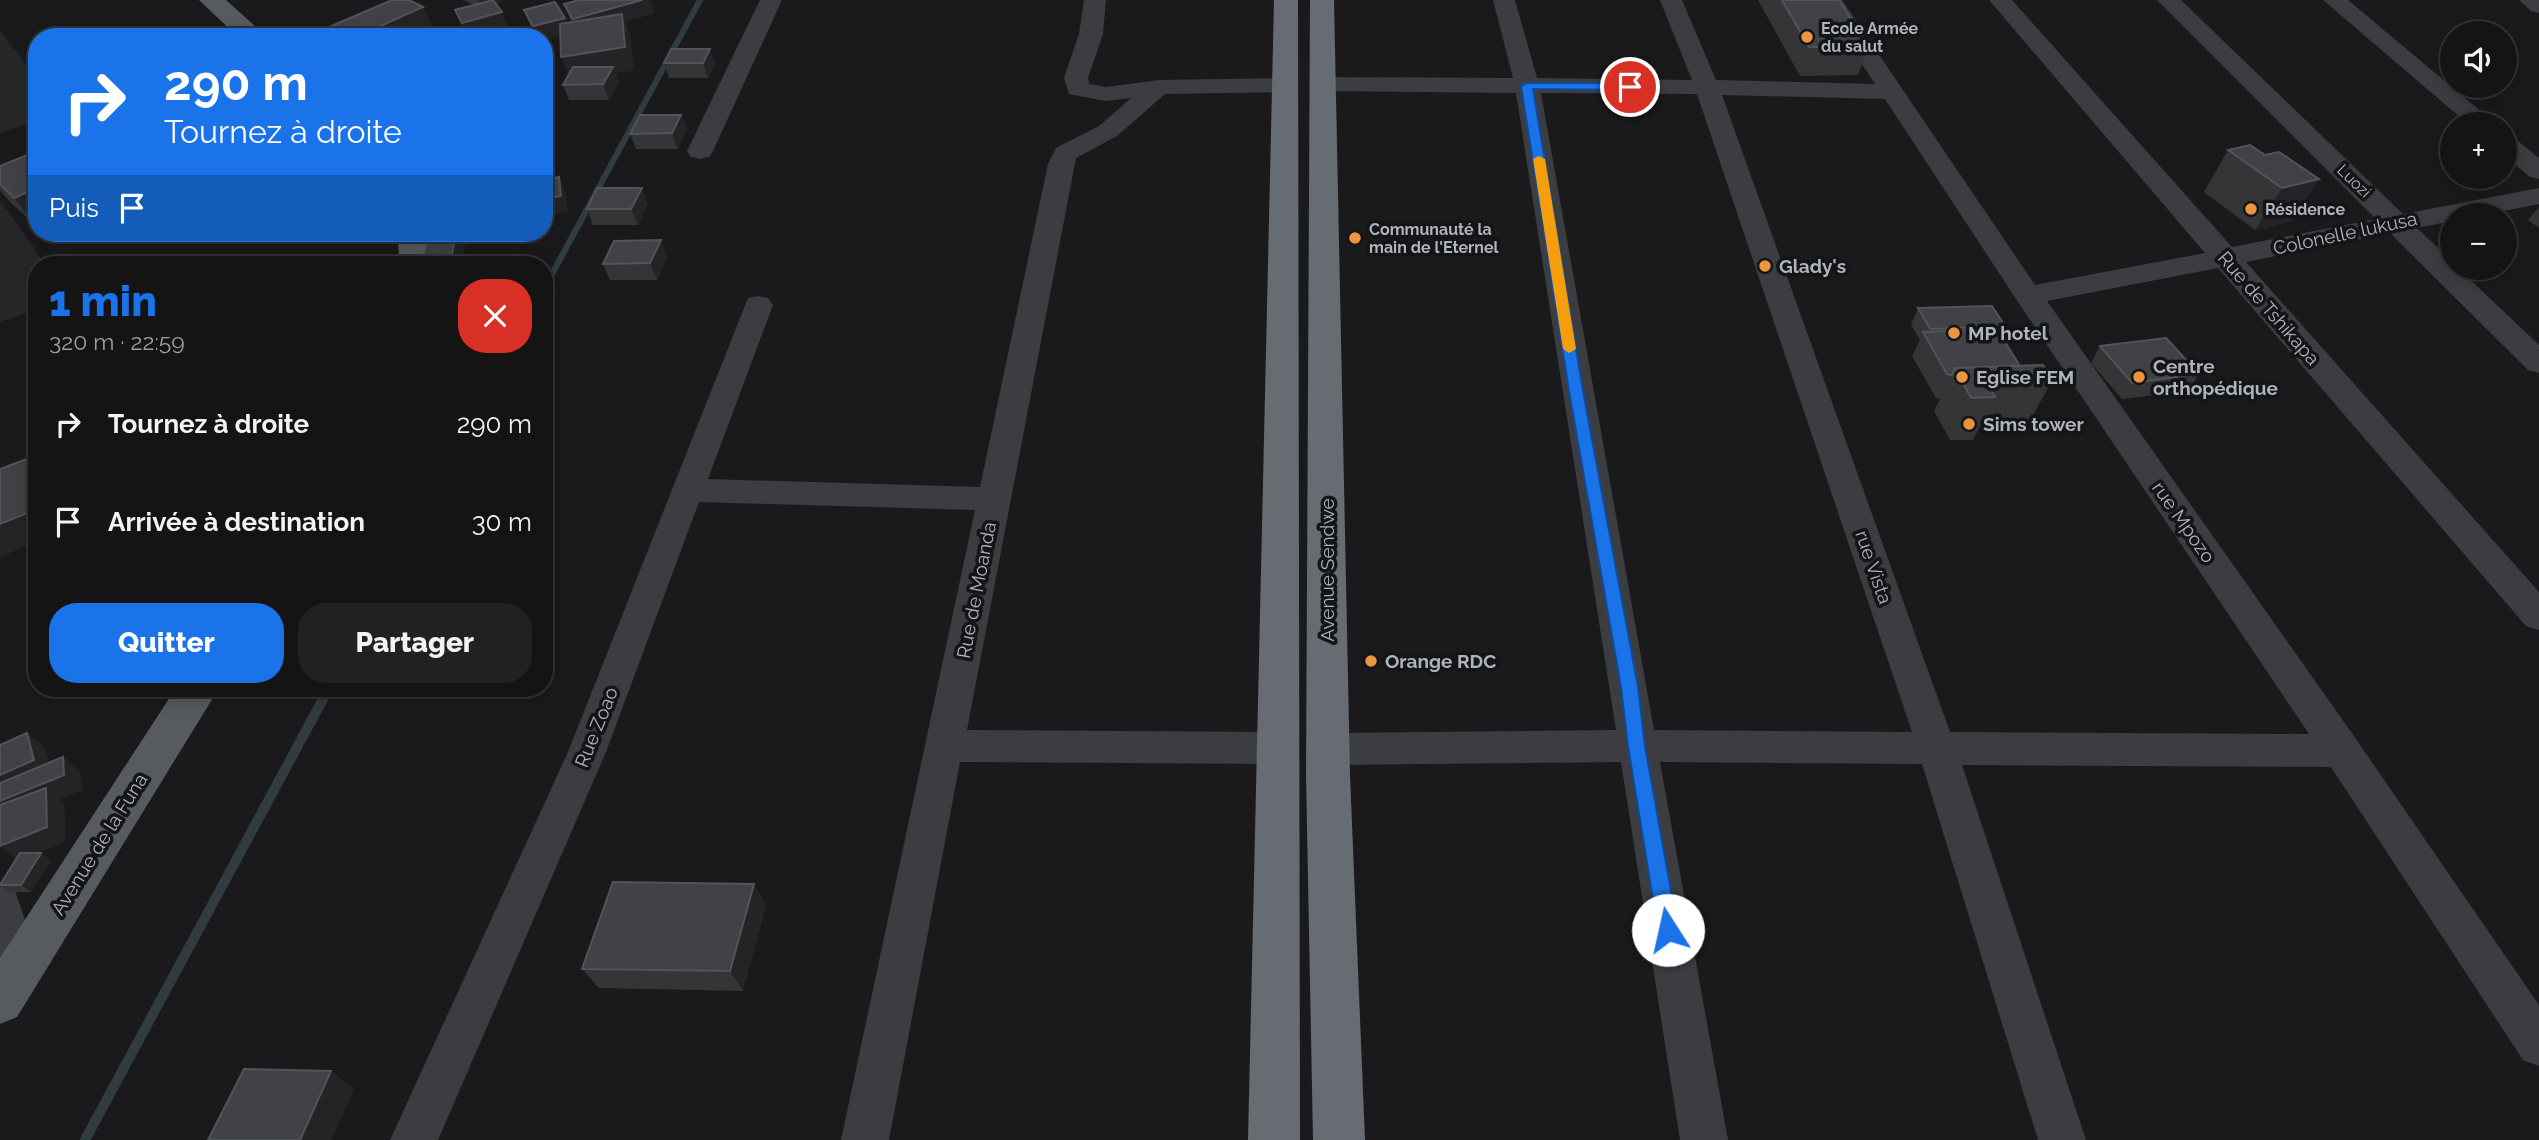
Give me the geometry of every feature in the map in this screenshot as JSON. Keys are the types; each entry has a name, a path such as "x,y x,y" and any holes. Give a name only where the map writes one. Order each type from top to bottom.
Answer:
{"highway":[{"path":"1274,1140 1287,130 1286,0"},
{"name":"Avenue Sendwe","path":"1322,0 1328,762 1339,1140"},
{"path":"1277,761 1328,762"}],"main road":[{"path":"211,0 244,28"},
{"name":"Avenue de la Funa","path":"10,984 192,697"}],"street":[{"path":"700,151 771,0"},
{"path":"1095,0 1091,34 1076,78 1078,89 1106,94 1159,87 1285,85"},
{"path":"1504,0 1527,86 1576,391 1630,687 1637,746 1704,1140"},
{"name":"rue Vista","path":"1671,0 1707,87 1937,750 2062,1140"},
{"name":"rue Mpozo","path":"1831,0 2028,296 2342,751 2539,1044"},
{"name":"Rue de Tshikapa","path":"2000,0 2539,616"},
{"name":"Luozi","path":"2168,0 2539,363"},
{"path":"2334,0 2469,112"},
{"path":"2530,0 2539,6"},
{"path":"1323,84 1707,87 1892,92"},
{"name":"Rue de Moanda","path":"865,1140 946,746 1060,164 1066,154 1108,131 1159,87"},
{"path":"2517,153 2539,172"},
{"name":"Colonelle lukusa","path":"2028,296 2539,196"},
{"name":"Rue Zoao","path":"414,1140 587,752 690,490 758,305"},
{"path":"690,490 994,499"},
{"path":"946,746 1277,761"},
{"path":"1328,762 1637,746 2342,751"},
{"path":"0,905 10,984"}],"shaded area":[{"path":"0,31 28,67 28,124 0,133"},
{"path":"0,200 39,256 28,256 28,312 0,322"}],"building":[{"path":"392,0 409,0 423,7 376,28 327,28"},
{"path":"493,0 502,12 462,23 455,10"},
{"path":"579,0 642,0 573,19 564,4"},
{"path":"1782,0 1839,0 1868,46 1809,47"},
{"path":"555,2 565,18 533,26 524,10"},
{"path":"622,14 625,47 561,57 560,24"},
{"path":"671,49 710,49 703,63 664,63"},
{"path":"573,67 613,67 603,84 563,85"},
{"path":"640,115 681,115 672,133 630,134"},
{"path":"2250,145 2265,155 2279,152 2319,179 2282,188 2228,150"},
{"path":"28,155 28,192 14,198 0,184 0,166"},
{"path":"559,177 561,196 553,197 553,178"},
{"path":"597,188 642,188 631,209 587,209"},
{"path":"661,240 650,263 603,264 614,241"},
{"path":"427,242 454,242 452,254 423,256"},
{"path":"1992,306 2005,326 1930,329 1918,308"},
{"path":"1997,329 2020,366 1955,368 1952,375 1947,374 1923,332"},
{"path":"2166,338 2199,374 2132,383 2100,346"},
{"path":"2043,365 2052,380 1987,382 1995,397 1971,398 1955,368"},
{"path":"28,458 28,513 0,524 0,469"},
{"path":"27,733 34,760 0,775 0,745"},
{"path":"63,757 64,775 0,801 0,783"},
{"path":"46,788 47,827 0,846 0,805"},
{"path":"20,853 41,853 21,885 0,885"},
{"path":"613,882 754,884 730,971 582,969"},
{"path":"244,1069 331,1071 300,1140 208,1140"}],"waterway":[{"path":"553,272 700,0"},
{"path":"85,1140 324,697"}],"slow traffic":[{"path":"1539,159 1569,349"}],"place":[{"name":"Ecole Armée du salut","path":"1807,37"},
{"name":"Résidence","path":"2251,209"},
{"name":"Communauté la main de l'Eternel","path":"1355,238"},
{"name":"Glady's","path":"1765,266"},
{"name":"MP hotel","path":"1954,333"},
{"name":"Eglise FEM","path":"1962,377"},
{"name":"Centre orthopédique","path":"2139,377"},
{"name":"Sims tower","path":"1969,424"},
{"name":"Orange RDC","path":"1371,661"}],"route":[{"path":"1630,87 1527,86 1576,391 1630,687 1637,746 1668,930"}]}
